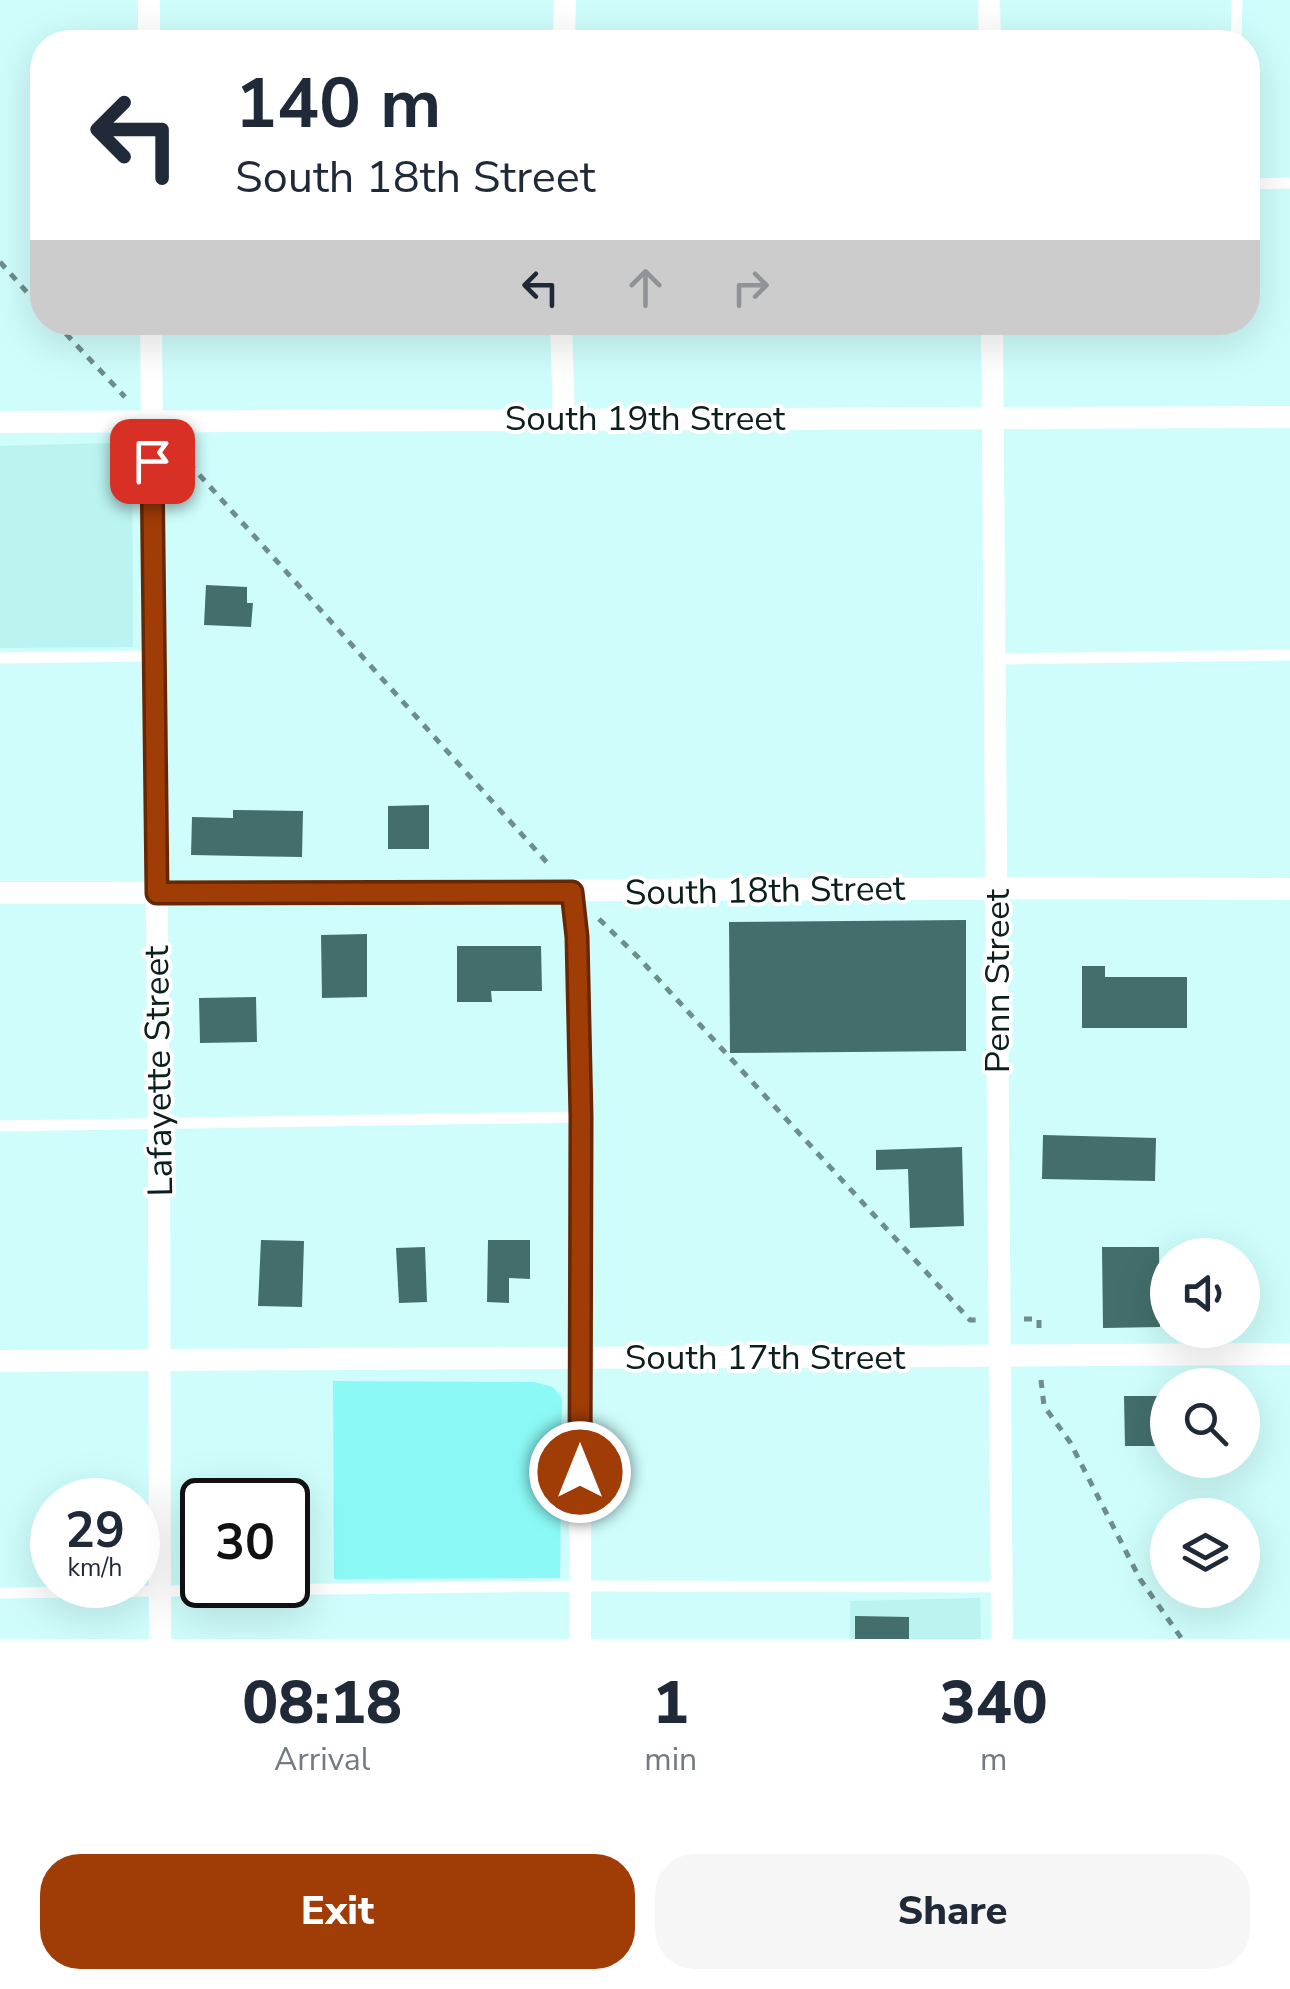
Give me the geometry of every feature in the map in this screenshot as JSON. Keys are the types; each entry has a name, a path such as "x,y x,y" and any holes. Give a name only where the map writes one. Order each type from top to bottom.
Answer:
{"street":[{"path":"149,0 149,30"},
{"path":"564,30 565,0"},
{"path":"989,0 990,30"},
{"name":"Lafayette Street","path":"150,335 160,1639"},
{"path":"561,335 564,419"},
{"name":"Penn Street","path":"992,335 1002,1639"},
{"name":"South 19th Street","path":"0,422 1290,417"},
{"name":"South 18th Street","path":"0,894 996,887 1290,889"},
{"path":"572,892 577,937 581,1117 580,1639"},
{"name":"South 17th Street","path":"0,1361 1290,1354"}],"lane":[{"path":"1236,30 1237,0"},
{"path":"1260,184 1290,184"},
{"path":"994,659 1290,654"},
{"path":"0,658 154,656"},
{"path":"0,1126 581,1117"},
{"path":"0,1593 580,1586 1002,1587"}],"path":[{"path":"0,262 30,296"},
{"path":"1044,1406 1070,1442 1140,1579 1182,1639"}],"shaded area":[{"path":"0,446 124,446 132,455 133,647 0,648"},
{"path":"333,1381 534,1382 553,1387 562,1398 560,1578 334,1579"},
{"path":"980,1598 981,1639 850,1639 850,1601"}],"building":[{"path":"206,585 247,587 247,603 253,603 251,627 204,625"},
{"path":"429,805 429,849 388,849 388,806"},
{"path":"233,810 303,811 302,857 191,855 192,817 233,818"},
{"path":"966,920 966,1051 730,1053 729,922"},
{"path":"367,934 367,997 322,998 321,935"},
{"path":"457,946 541,946 542,991 491,991 492,1002 457,1002"},
{"path":"1082,966 1105,966 1105,977 1187,977 1187,1028 1082,1028"},
{"path":"256,997 257,1042 200,1043 199,998"},
{"path":"1043,1135 1156,1138 1155,1181 1042,1179"},
{"path":"962,1147 964,1226 910,1228 908,1169 876,1170 876,1150"},
{"path":"261,1240 304,1241 302,1307 258,1306"},
{"path":"488,1240 530,1240 530,1279 509,1278 509,1303 487,1302"},
{"path":"425,1247 427,1302 399,1303 396,1248"},
{"path":"1102,1247 1150,1247 1150,1327 1103,1328"},
{"path":"1124,1396 1150,1396 1150,1446 1125,1446"},
{"path":"855,1616 909,1617 909,1639 855,1639"}],"route":[{"path":"152,461 157,893 572,892 577,937 581,1117 580,1472"}]}
